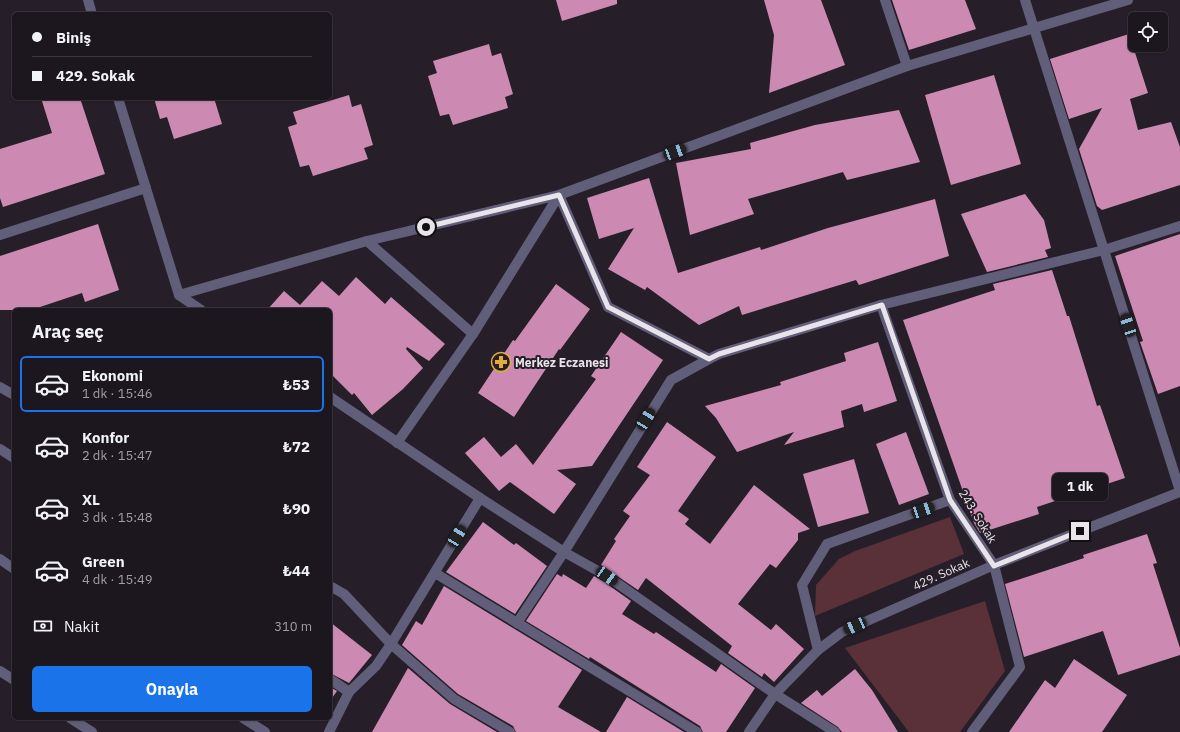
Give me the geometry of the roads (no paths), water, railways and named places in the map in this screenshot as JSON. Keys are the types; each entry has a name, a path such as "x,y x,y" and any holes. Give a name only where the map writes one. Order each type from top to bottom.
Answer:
{"street":[{"path":"88,0 91,12"},
{"path":"885,0 907,66"},
{"path":"1025,0 1180,491"},
{"path":"179,295 367,241 559,195 907,66 1128,0"},
{"path":"119,100 179,295 199,308"},
{"path":"0,235 146,188"},
{"path":"397,443 473,334 559,195"},
{"path":"559,195 608,307 709,359"},
{"path":"517,622 564,552 671,380 719,354 882,305 1104,250 1180,226"},
{"path":"367,241 473,334"},
{"name":"243. Sokak","path":"882,305 950,500 994,566 1020,667 972,732"},
{"path":"0,387 12,394"},
{"path":"332,398 480,498 564,552 607,576 775,694 835,732"},
{"path":"0,449 12,457"},
{"name":"429. Sokak","path":"749,732 775,694 818,650 842,632 994,566 1180,491"},
{"path":"329,732 349,692 376,666 391,644 480,498"},
{"path":"818,650 802,585 827,544 950,500"},
{"path":"0,559 12,568"},
{"path":"435,573 697,732"},
{"path":"332,587 344,594 391,644 454,700 510,732"},
{"path":"0,671 12,679"},
{"path":"332,680 349,692"},
{"path":"73,720 92,732"},
{"path":"246,720 265,732"}],"place":[{"name":"Merkez Eczanesi","path":"501,362"}]}
